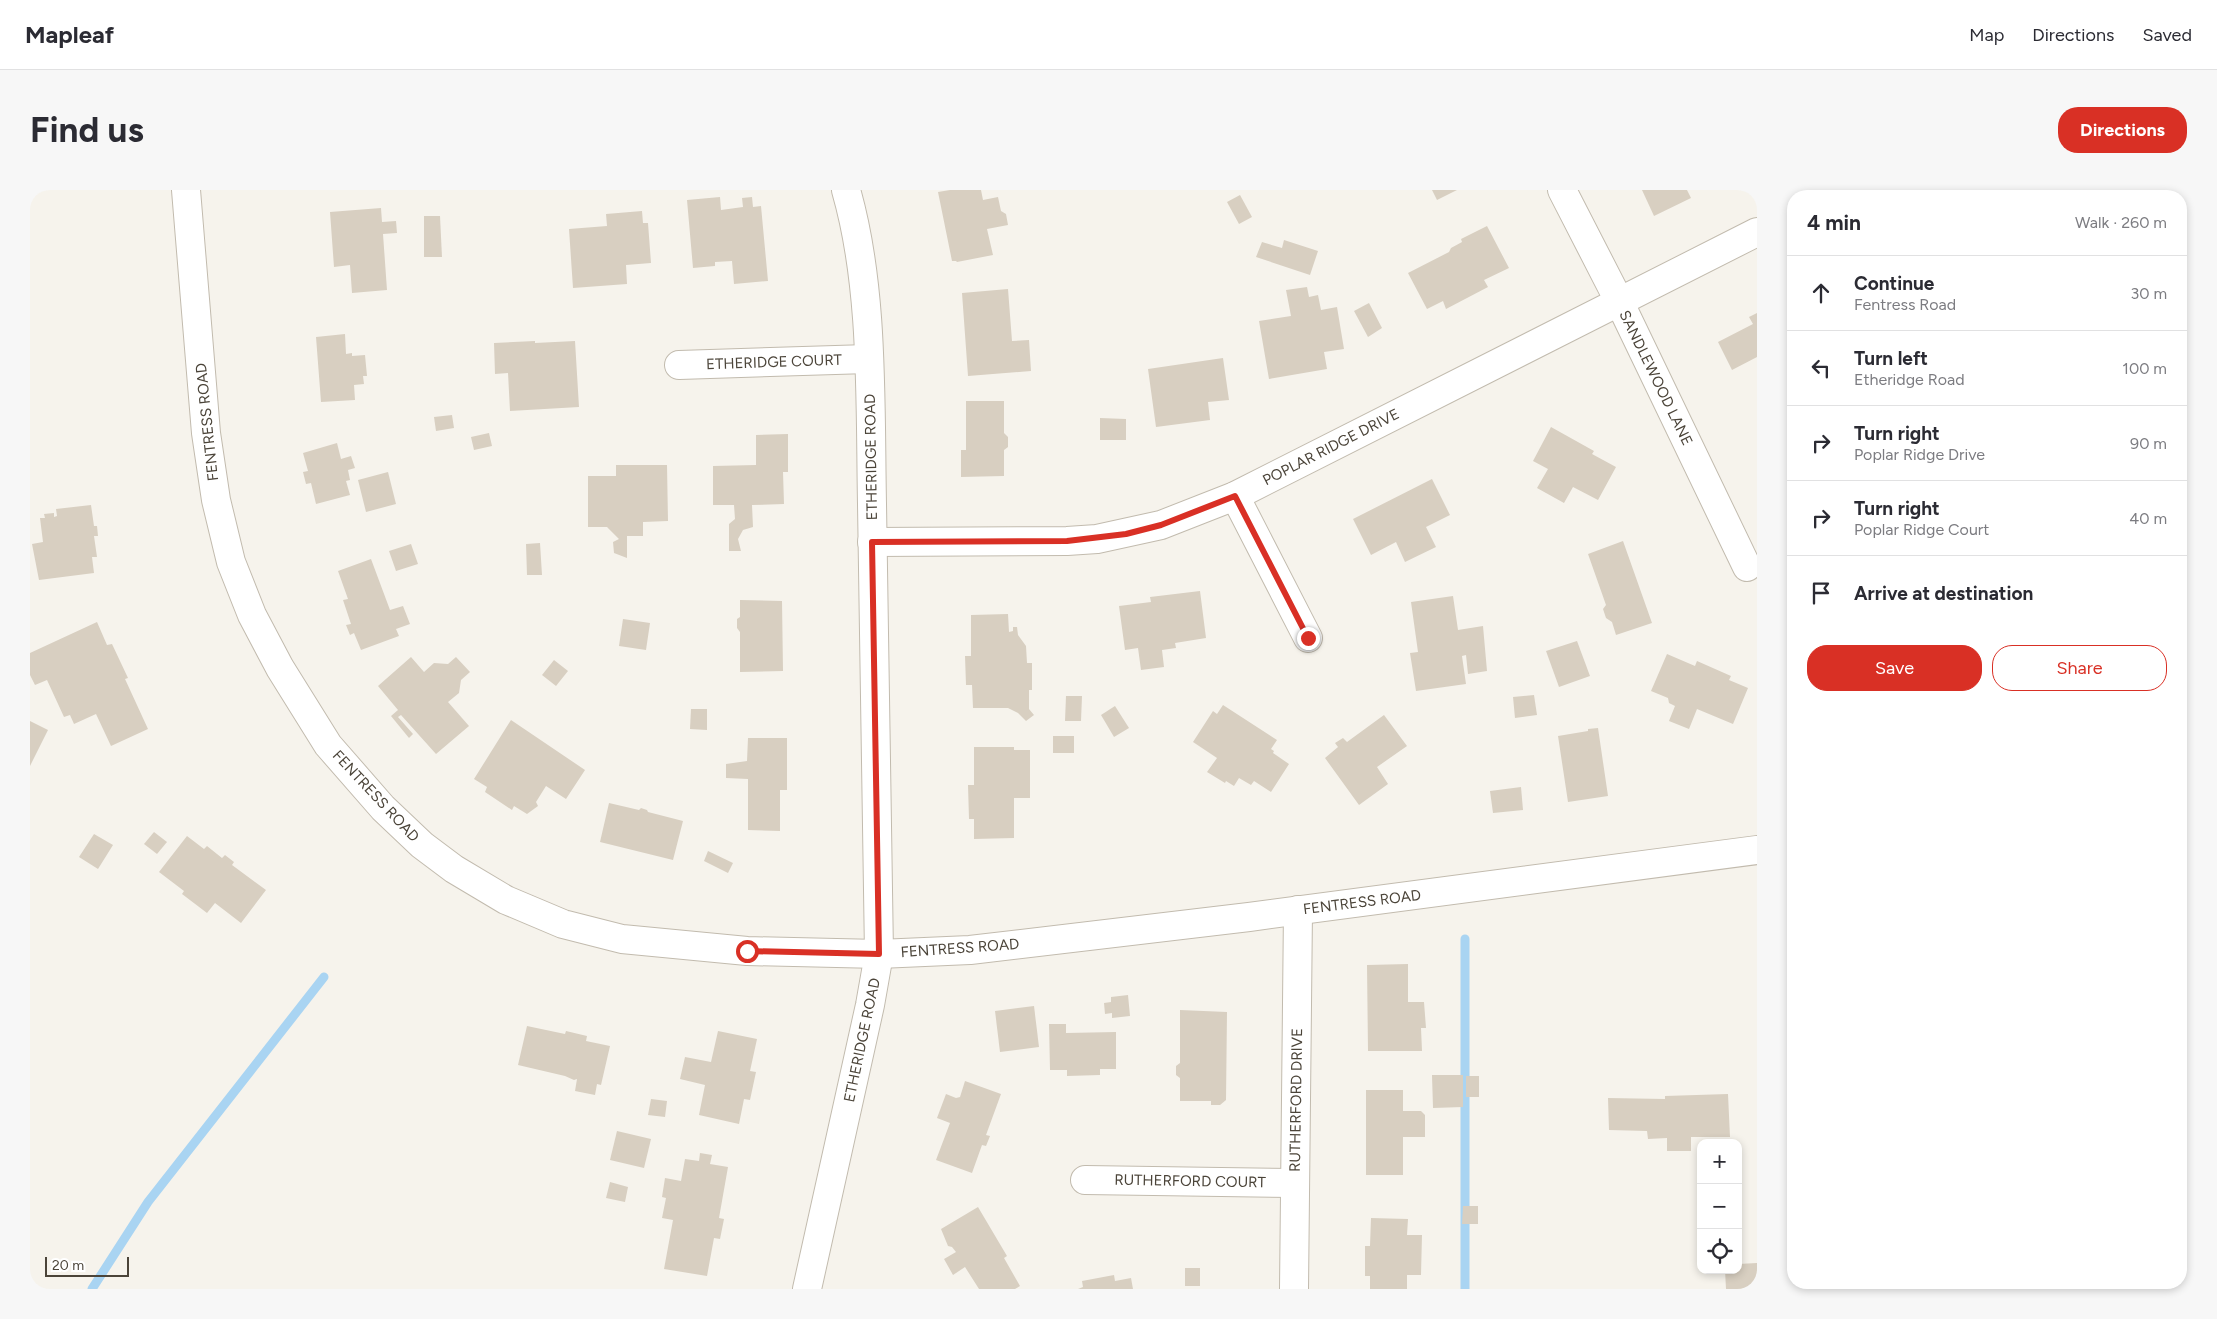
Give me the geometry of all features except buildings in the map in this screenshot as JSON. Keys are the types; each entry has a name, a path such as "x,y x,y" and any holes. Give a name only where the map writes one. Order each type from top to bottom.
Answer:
{"street":[{"name":"FENTRESS ROAD","path":"186,190 206,433 216,500 231,562 252,615 280,668 328,745 383,808 422,845 454,869 506,900 562,924 622,939 747,951 879,954 970,950 1298,910 1757,850"},
{"name":"ETHERIDGE ROAD","path":"807,1289 870,1005 879,954 868,359 865,298 857,233 846,190"},
{"name":"SANDLEWOOD LANE","path":"1562,190 1747,567"},
{"name":"POPLAR RIDGE DRIVE","path":"872,542 1067,541 1097,539 1161,525 1235,496 1757,232"},
{"name":"ETHERIDGE COURT","path":"679,365 868,359"},
{"path":"1235,496 1308,638"},
{"name":"RUTHERFORD DRIVE","path":"1294,1289 1298,910"},
{"name":"RUTHERFORD COURT","path":"1085,1180 1295,1183"}],"waterway":[{"path":"1465,939 1465,1289"},
{"path":"92,1289 148,1202 324,977"}],"route":[{"path":"747,951 879,954 872,542 1067,541 1097,539 1161,525 1235,496 1308,638"}]}
